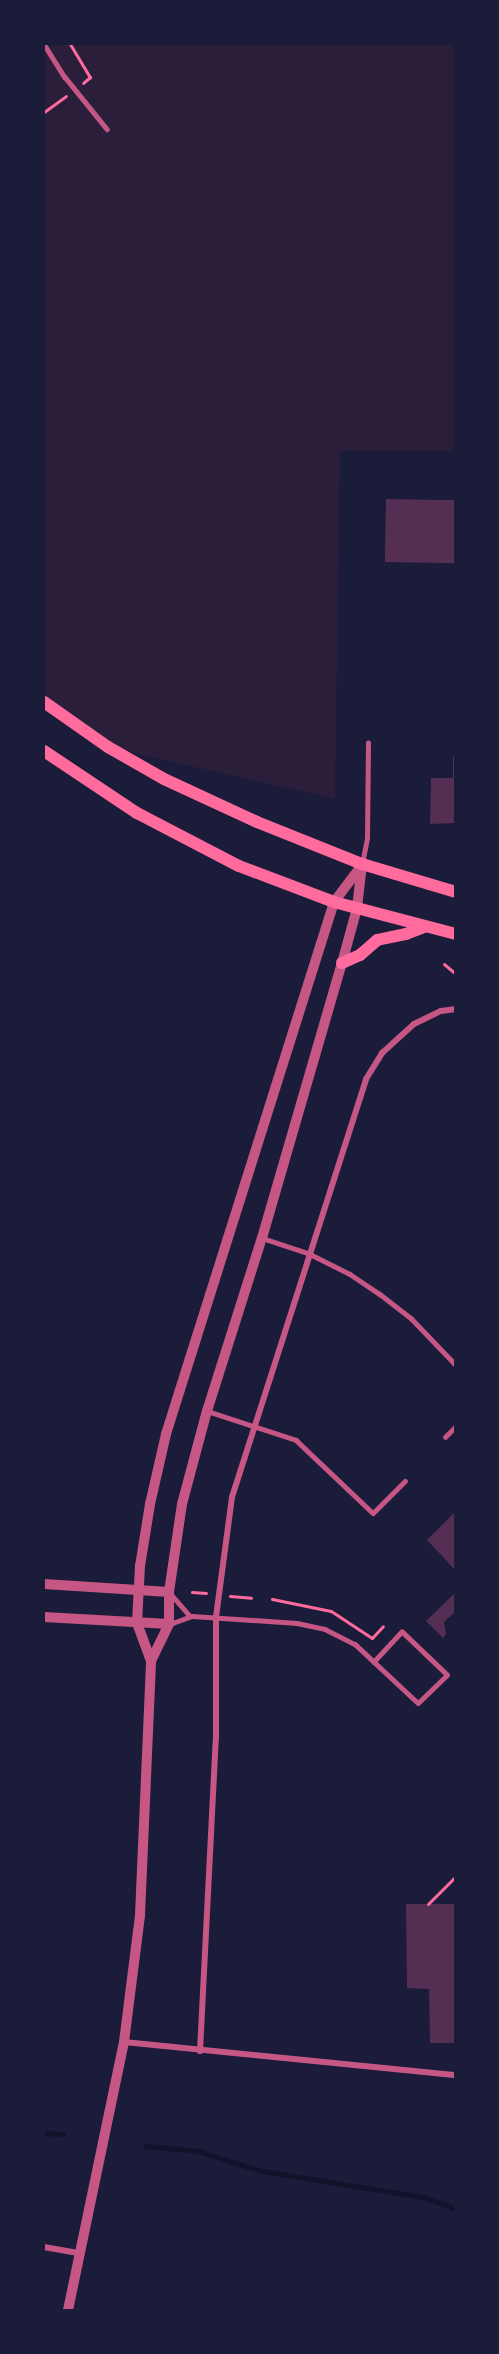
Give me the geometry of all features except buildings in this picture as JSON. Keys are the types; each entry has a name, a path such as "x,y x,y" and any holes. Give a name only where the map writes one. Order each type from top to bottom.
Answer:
{"main road":[{"path":"44,702 108,747 164,779 257,822 362,864 456,892"},
{"path":"44,750 136,813 239,866 334,902 456,934"},
{"path":"342,963 360,955 377,940 406,934 424,927"}],"street":[{"path":"151,1661 136,1623 150,1504 166,1434 334,902 362,864"},
{"path":"68,2310 124,2042 140,1915 151,1661 169,1624 169,1592 182,1504 207,1411 262,1238 342,963 357,908 362,864"},
{"path":"200,2051 216,1738 216,1617 232,1497 253,1424 366,1078 382,1053 414,1024 441,1011 456,1009"},
{"path":"44,1584 169,1592"},
{"path":"44,1617 169,1624"},
{"path":"124,2042 456,2075"},
{"path":"44,2247 79,2253"}],"lane":[{"path":"44,44 65,77 107,129"},
{"path":"362,864 367,838 368,743"},
{"path":"262,1238 308,1253 350,1274 411,1318 456,1365"},
{"path":"207,1411 253,1424 296,1440 373,1514 405,1481"},
{"path":"445,1437 456,1426"},
{"path":"169,1592 190,1616"},
{"path":"169,1624 190,1616 297,1623 325,1629 355,1644 374,1662 418,1703 447,1674 402,1632 374,1662"}],"path":[{"path":"444,964 456,974"},
{"path":"192,1592 206,1593"},
{"path":"228,1596 250,1598"},
{"path":"272,1599 331,1611 372,1638 383,1626"},
{"path":"428,1904 456,1876"}],"shaded area":[{"path":"44,44 455,44 455,451 340,451 335,799 108,747 44,697"}],"waterway":[{"path":"44,2133 63,2134"},
{"path":"146,2146 198,2151 262,2171 422,2197 456,2209"}]}
